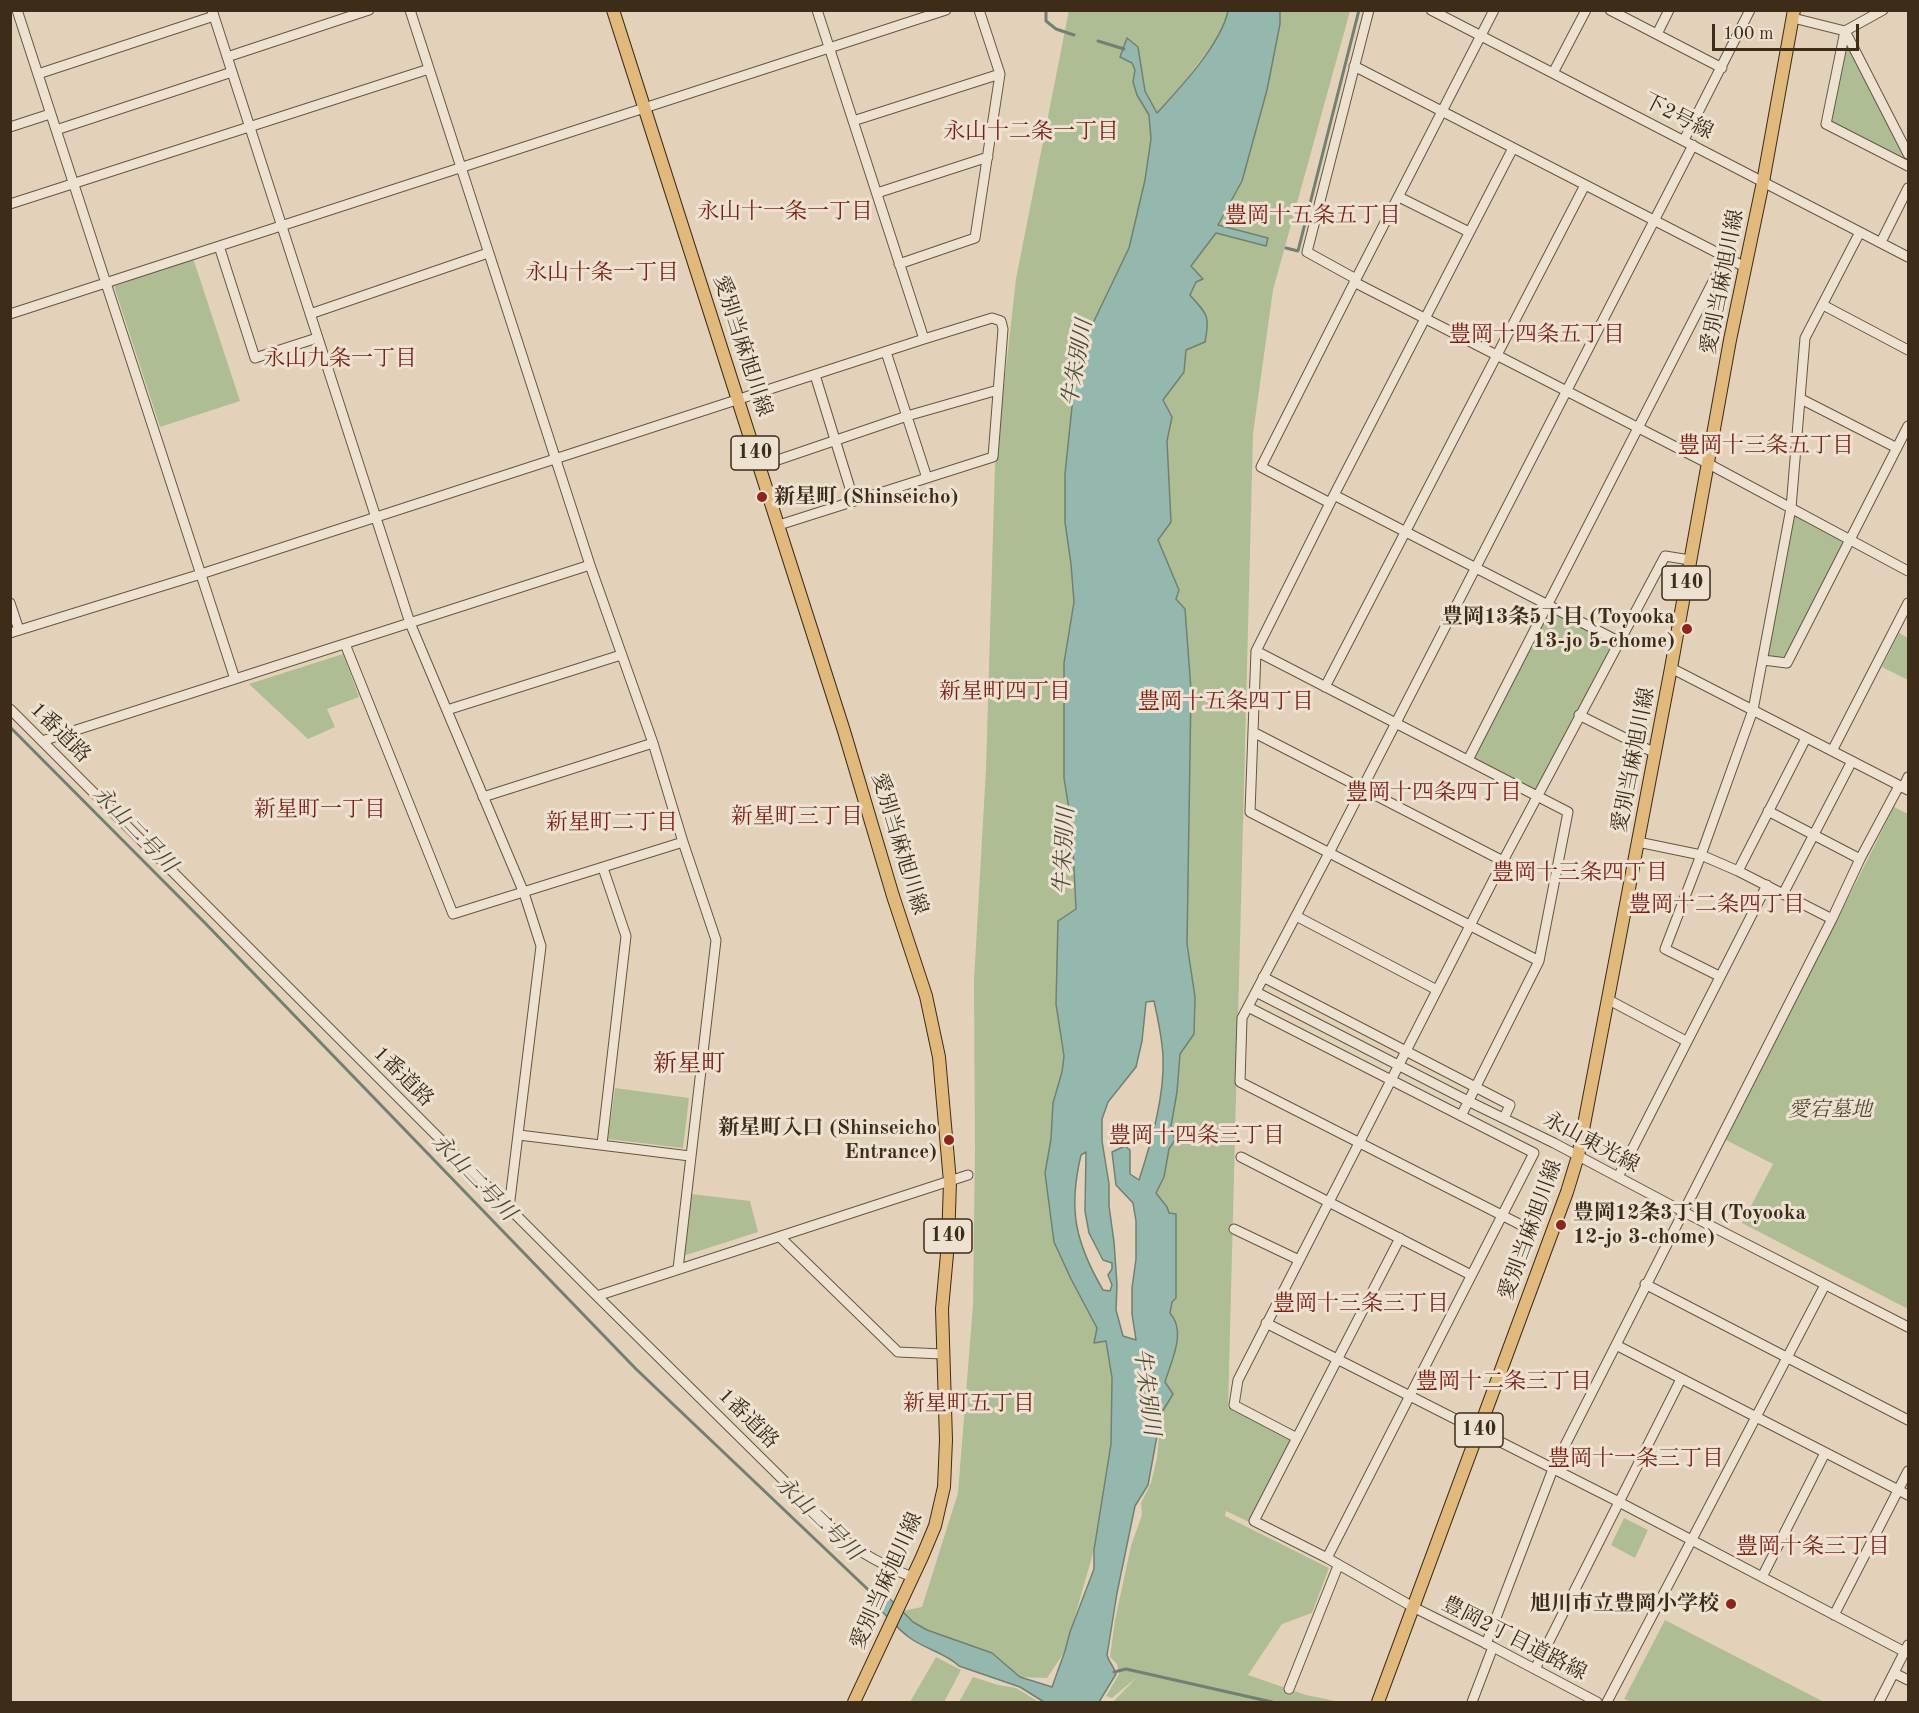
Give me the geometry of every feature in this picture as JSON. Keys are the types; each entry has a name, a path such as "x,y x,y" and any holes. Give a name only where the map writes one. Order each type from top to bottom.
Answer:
{"main road":[{"name":"愛別当麻旭川線","path":"614,10 779,525 926,996 939,1057 950,1182 948,1243 942,1309 946,1440 944,1488 935,1526 854,1702"},
{"name":"愛別当麻旭川線","path":"1378,1702 1567,1192 1578,1156 1793,14"}],"street":[{"path":"17,10 235,679"},
{"path":"227,57 369,10"},
{"path":"410,10 590,565 652,743 716,940 678,1269"},
{"path":"817,10 924,339"},
{"path":"10,314 946,10"},
{"path":"899,264 975,238 1000,74 979,10"},
{"path":"1369,10 1307,252 1426,319 1707,463 1908,571"},
{"name":"下2号線","path":"1431,10 1908,256"},
{"path":"1494,10 1261,467 1405,532 1618,641"},
{"path":"1552,73 1586,10"},
{"path":"1610,10 1722,68"},
{"path":"1657,34 1669,10"},
{"path":"1527,1228 1240,1082 1242,1018 1363,788 1654,221 1750,10"},
{"path":"1883,10 1845,31 1826,124 1908,166"},
{"path":"38,74 213,13 410,623 524,892 541,946 509,1208"},
{"path":"1793,14 1845,31 1908,154"},
{"path":"1354,66 1745,267"},
{"path":"10,204 429,69"},
{"path":"56,130 232,72"},
{"path":"853,121 1000,74"},
{"path":"10,127 50,114"},
{"path":"1513,148 1256,651 1250,812 1539,961"},
{"path":"877,193 988,157"},
{"path":"1326,687 1585,185"},
{"path":"1881,242 1908,188"},
{"path":"1399,197 1469,232"},
{"path":"1719,976 1665,949 1753,710 1791,508 1805,338 1860,232"},
{"path":"219,246 255,358 317,338"},
{"path":"310,314 488,253"},
{"path":"1468,760 1725,258"},
{"path":"1823,305 1908,350"},
{"path":"10,603 15,631 201,574 924,339 992,318 1001,321 1003,329 993,457 779,525"},
{"path":"886,351 927,478"},
{"path":"815,375 854,501"},
{"path":"759,466 907,416 998,390"},
{"path":"1801,399 1897,448"},
{"path":"1763,660 1787,663 1908,426"},
{"path":"1400,1238 1297,1438 1234,1405 1238,1380 1266,1323 1618,641 1665,556 1690,560"},
{"path":"42,741 590,565"},
{"path":"1832,751 1908,603"},
{"path":"345,644 453,914 683,842"},
{"path":"1256,651 1568,812 1539,961 1461,1116"},
{"path":"447,710 621,655"},
{"path":"1671,668 1903,788"},
{"name":"1番道路","path":"10,709 843,1539 861,1552 912,1577"},
{"path":"1579,715 1655,753"},
{"path":"1253,732 1503,861"},
{"path":"1738,871 1806,738"},
{"path":"483,797 652,743"},
{"path":"1783,894 1852,761"},
{"path":"1472,1702 1553,1469 1832,919 1860,859 1908,777"},
{"path":"1768,812 1860,859"},
{"path":"1638,842 1701,855 1767,885 1832,919"},
{"path":"602,1144 626,936 603,868"},
{"path":"1618,1177 1767,885"},
{"path":"1296,916 1437,990"},
{"path":"1263,977 1510,1105 1504,1118"},
{"name":"永山東光線","path":"1256,992 1908,1327"},
{"path":"1607,999 1686,1041"},
{"path":"1248,1006 1534,1153 1327,1558"},
{"path":"1320,1043 1334,1014"},
{"path":"519,1135 690,1156"},
{"path":"1241,1157 1471,1275"},
{"path":"597,1296 968,1175"},
{"path":"1234,1229 1299,1260"},
{"path":"780,1237 898,1352 942,1354"},
{"path":"1645,1284 1908,1420"},
{"path":"1607,1702 1825,1285"},
{"path":"1266,1323 1619,1502 1834,1615 1907,1649 1879,1702"},
{"path":"1616,1345 1908,1496"},
{"path":"1535,1669 1681,1379"},
{"name":"豊岡2丁目道路線","path":"1297,1438 1254,1521 1327,1558 1413,1607 1597,1702"},
{"path":"1762,1577 1825,1453"},
{"path":"1834,1615 1908,1471"},
{"path":"1289,1689 1338,1566"},
{"path":"1894,1673 1908,1680"}],"green space":[{"path":"1069,10 1228,12 1222,31 1179,89 1157,114 1145,91 1138,47 1127,38 1121,57 1131,63 1135,70 1133,82 1137,95 1149,115 1151,139 1145,180 1129,248 1084,342 1073,397 1065,474 1074,602 1064,663 1064,778 1072,828 1076,909 1058,921 1056,1004 1064,1056 1053,1103 1051,1139 1045,1173 1071,1279 1098,1328 1094,1343 1106,1341 1112,1378 1111,1444 1094,1550 1065,1651 1047,1678 1020,1677 992,1653 927,1630 913,1622 902,1611 922,1607 958,1493 973,1305 974,980 986,769 995,466 1016,279"},
{"path":"1280,11 1350,11 1273,290 1253,434 1228,1409 1234,1405 1297,1438 1254,1521 1247,1521 1226,1511 1225,1516 1329,1568 1312,1613 1282,1624 1248,1675 1306,1695 1340,1702 1113,1702 1137,1677 1112,1698 1106,1696 1119,1674 1117,1664 1110,1657 1115,1620 1131,1546 1142,1515 1141,1503 1151,1483 1157,1458 1161,1414 1172,1394 1165,1382 1176,1214 1169,1213 1156,1193 1164,1177 1169,1149 1175,1140 1171,1126 1180,1054 1185,1045 1195,997 1187,944 1191,690 1185,609 1176,599 1179,590 1158,540 1171,522 1167,440 1172,417 1163,400 1184,372 1186,350 1205,342 1207,327 1205,316 1190,295 1196,282 1191,266 1216,233 1266,246 1267,238 1218,225 1242,181 1267,90 1280,24"},
{"path":"1845,31 1908,154 1908,166 1826,124"},
{"path":"193,258 240,401 160,427 114,286"},
{"path":"1791,508 1850,540 1787,663 1763,660"},
{"path":"1547,605 1618,641 1538,796 1468,760"},
{"path":"1899,633 1908,638 1908,680 1882,667"},
{"path":"343,654 359,697 327,709 335,727 308,739 249,684"},
{"name":"愛宕墓地","path":"1894,807 1908,814 1908,1309 1742,1223 1773,1164 1726,1140"},
{"path":"615,1088 689,1098 683,1148 608,1139"},
{"path":"691,1194 750,1201 758,1232 683,1256"},
{"path":"1624,1518 1648,1530 1635,1558 1611,1545"},
{"path":"1665,1620 1824,1702 1632,1702 1624,1699"},
{"path":"936,1657 961,1670 944,1702 910,1702"},
{"path":"973,1677 1016,1688 1039,1702 959,1702"}],"water":[{"name":"牛朱別川","path":"1228,11 1280,11 1280,24 1267,90 1242,181 1218,225 1268,238 1266,246 1216,233 1191,266 1203,279 1196,282 1190,295 1206,316 1205,342 1186,350 1184,372 1163,400 1172,417 1167,441 1171,522 1158,540 1179,590 1176,599 1185,609 1191,690 1187,944 1195,997 1194,1034 1180,1054 1171,1126 1175,1140 1169,1149 1164,1177 1156,1193 1169,1213 1176,1214 1176,1298 1172,1302 1170,1313 1175,1321 1177,1338 1174,1356 1165,1382 1173,1394 1161,1414 1148,1485 1135,1506 1117,1593 1107,1655 1116,1674 1099,1702 1044,1702 1020,1687 959,1666 916,1642 900,1630 872,1602 883,1592 913,1622 927,1630 992,1653 1020,1677 1052,1687 1094,1569 1094,1550 1111,1444 1112,1378 1106,1341 1094,1343 1097,1328 1054,1242 1045,1173 1051,1139 1053,1103 1064,1056 1056,1004 1058,921 1076,909 1072,828 1064,778 1064,663 1074,602 1065,522 1065,474 1073,397 1084,342 1129,248 1145,180 1151,139 1149,115 1137,95 1133,82 1135,70 1132,63 1120,57 1127,38 1138,47 1145,91 1157,113 1199,65 1224,24","holes":["1154,1001 1162,1049 1162,1087 1152,1135 1139,1180 1130,1174 1130,1150 1125,1146 1112,1152 1116,1185 1133,1203 1136,1221 1136,1259 1132,1288 1132,1314 1136,1340 1123,1336 1116,1310 1114,1242 1109,1206 1109,1184 1102,1141 1102,1119 1108,1102 1136,1067 1142,1041 1146,1002","1086,1152 1085,1211 1089,1233 1103,1260 1112,1263 1112,1269 1108,1275 1112,1285 1110,1291 1103,1290 1093,1273 1080,1240 1077,1225 1075,1209 1077,1174 1081,1155"]}],"waterway":[{"path":"1046,10 1046,21 1056,29 1074,35"},
{"path":"1286,248 1298,251 1359,10"},
{"path":"1098,41 1124,49"},
{"name":"永山二号川","path":"10,727 206,924 636,1369 879,1600"},
{"path":"1114,1672 1126,1669 1272,1702"}],"place":[{"name":"新星町 (Shinseicho)","path":"762,497"},
{"name":"豊岡13条5丁目 (Toyooka 13-jo 5-chome)","path":"1687,629"},
{"name":"新星町入口 (Shinseicho Entrance)","path":"949,1140"},
{"name":"豊岡12条3丁目 (Toyooka 12-jo 3-chome)","path":"1561,1225"},
{"name":"旭川市立豊岡小学校","path":"1731,1604"}],"district":[{"name":"永山十二条一丁目","path":"1031,132"},
{"name":"永山十一条一丁目","path":"785,212"},
{"name":"豊岡十五条五丁目","path":"1313,216"},
{"name":"永山十条一丁目","path":"602,273"},
{"name":"豊岡十四条五丁目","path":"1537,335"},
{"name":"永山九条一丁目","path":"340,359"},
{"name":"豊岡十三条五丁目","path":"1766,446"},
{"name":"新星町四丁目","path":"1005,692"},
{"name":"豊岡十五条四丁目","path":"1226,702"},
{"name":"豊岡十四条四丁目","path":"1434,793"},
{"name":"新星町一丁目","path":"320,810"},
{"name":"新星町三丁目","path":"797,817"},
{"name":"新星町二丁目","path":"612,823"},
{"name":"豊岡十三条四丁目","path":"1580,873"},
{"name":"豊岡十二条四丁目","path":"1717,905"},
{"name":"新星町","path":"689,1065"},
{"name":"豊岡十四条三丁目","path":"1197,1136"},
{"name":"豊岡十三条三丁目","path":"1361,1304"},
{"name":"豊岡十二条三丁目","path":"1504,1382"},
{"name":"新星町五丁目","path":"969,1404"},
{"name":"豊岡十一条三丁目","path":"1636,1459"},
{"name":"豊岡十条三丁目","path":"1813,1547"}]}
